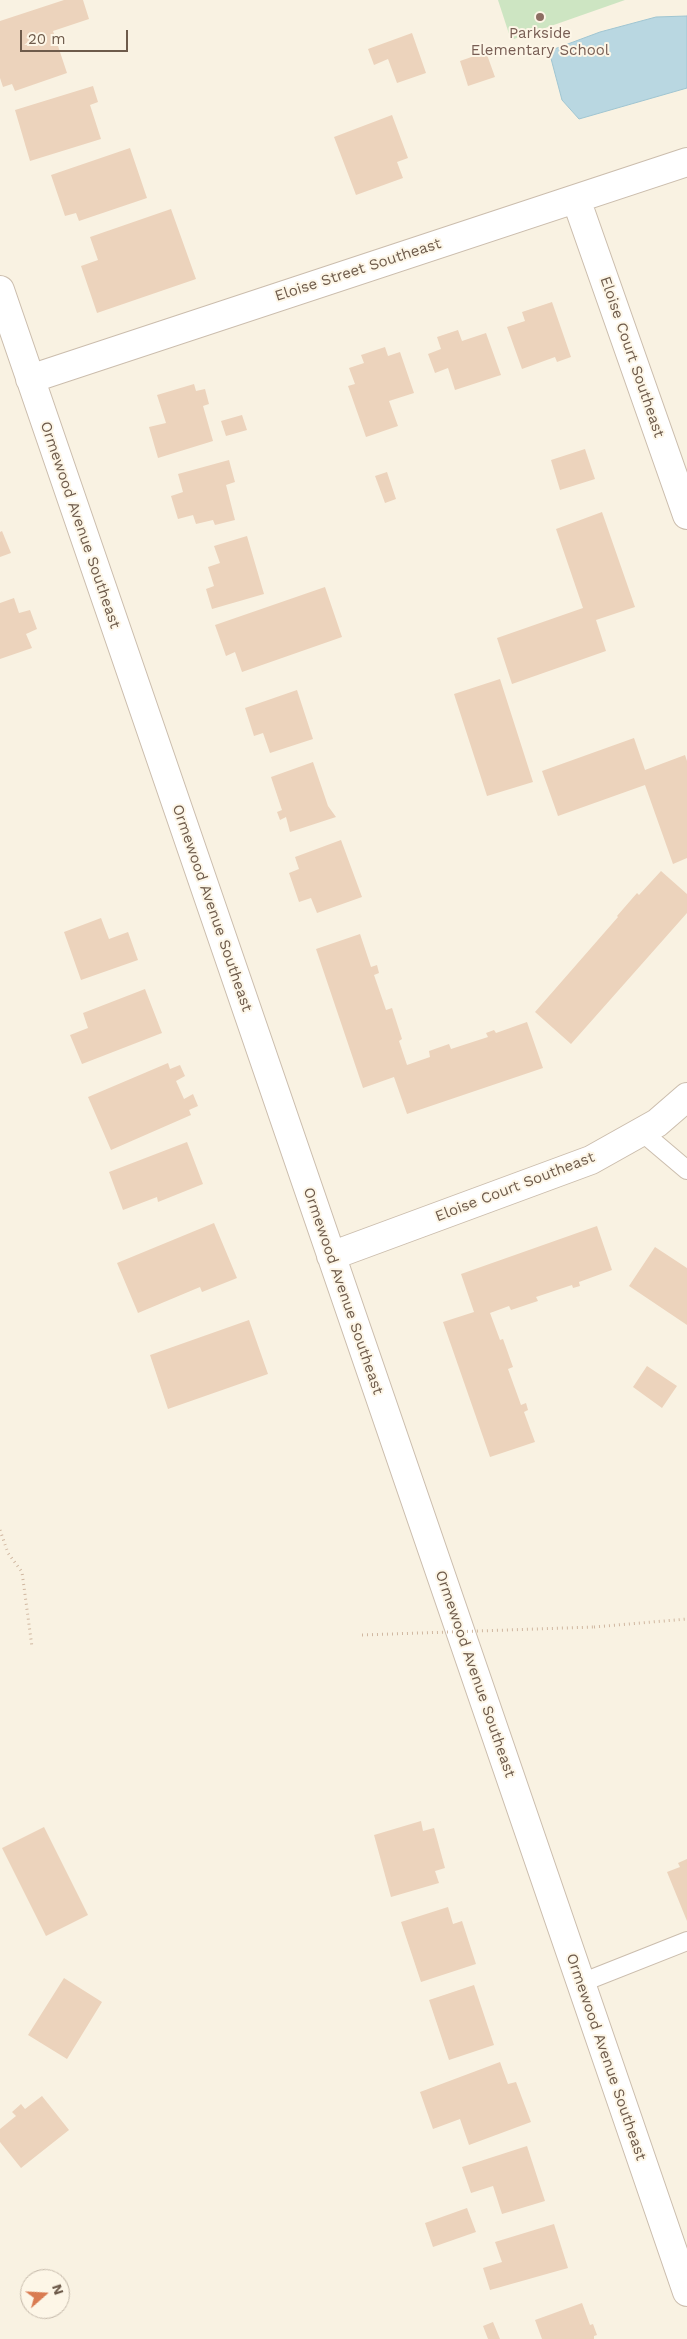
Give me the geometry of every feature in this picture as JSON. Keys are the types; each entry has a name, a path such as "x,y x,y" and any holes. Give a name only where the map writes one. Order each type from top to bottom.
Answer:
{"street":[{"name":"Eloise Street Southeast","path":"30,378 687,162"},
{"name":"Eloise Court Southeast","path":"576,199 687,515"},
{"name":"Ormewood Avenue Southeast","path":"0,290 687,2292"},
{"name":"Eloise Court Southeast","path":"331,1256 591,1160 657,1123 687,1097"}],"lane":[{"path":"642,1132 687,1170"},
{"path":"581,1983 687,1941"}],"path":[{"path":"0,1530 8,1553 22,1572 32,1647"},
{"path":"362,1635 594,1627 687,1619"}],"green space":[{"name":"Parkside Elementary School","path":"498,0 625,0 511,40"}],"water":[{"path":"687,16 687,88 579,119 562,100 549,51 600,32 656,17"}],"building":[{"path":"64,0 83,0 89,19 53,31 67,73 15,91 12,84 3,87 0,78 0,21"},
{"path":"412,33 426,73 397,83 388,59 374,65 368,49"},
{"path":"486,52 495,77 468,86 460,61"},
{"path":"93,86 98,102 90,105 101,139 30,161 15,110"},
{"path":"392,115 408,158 397,162 403,178 356,195 334,137"},
{"path":"130,148 147,198 79,221 76,213 65,216 51,175"},
{"path":"171,209 196,279 97,313 81,266 98,260 90,237"},
{"path":"552,302 571,357 557,362 555,357 522,369 507,327 525,321 522,312"},
{"path":"458,330 462,341 486,333 501,375 455,390 448,368 435,373 428,354 441,349 437,337"},
{"path":"385,347 388,356 400,352 414,393 389,401 398,426 366,437 348,386 355,384 349,368 364,363 361,355"},
{"path":"194,384 196,391 205,389 209,404 203,406 213,441 158,458 149,427 166,423 157,395"},
{"path":"242,415 247,430 226,436 221,421"},
{"path":"585,449 595,479 560,490 551,460"},
{"path":"229,460 235,482 226,485 235,520 215,525 213,520 196,524 193,515 178,519 171,496 183,492 178,474"},
{"path":"387,472 396,499 385,503 375,476"},
{"path":"602,512 635,607 596,620 606,651 512,684 497,638 583,608 556,529"},
{"path":"2,531 11,553 0,557 0,532"},
{"path":"247,536 264,594 212,609 206,589 214,586 208,567 220,563 214,546"},
{"path":"325,587 342,637 242,672 235,652 226,656 215,625"},
{"path":"14,598 19,613 30,610 37,629 26,634 32,648 0,659 0,603"},
{"path":"500,679 533,782 487,796 454,694"},
{"path":"297,690 313,739 270,753 263,733 254,736 245,708"},
{"path":"634,738 645,770 685,755 687,761 687,858 673,864 645,785 558,816 542,771"},
{"path":"313,762 328,806 336,817 290,832 286,817 280,820 277,812 282,810 271,777"},
{"path":"341,840 362,897 317,913 311,898 299,902 289,873 299,869 295,857"},
{"path":"661,871 687,894 687,913 571,1044 535,1012 637,893 639,895"},
{"path":"101,918 109,939 128,932 138,960 81,980 64,932"},
{"path":"360,934 371,967 377,965 379,973 374,975 386,1010 392,1008 402,1039 399,1041 407,1065 430,1057 429,1051 449,1044 451,1049 488,1037 486,1033 494,1030 496,1033 527,1022 543,1068 407,1114 394,1077 363,1088 316,949"},
{"path":"145,989 162,1033 82,1064 70,1035 88,1028 83,1013"},
{"path":"168,1063 170,1069 180,1065 185,1076 176,1081 184,1099 193,1094 198,1106 189,1110 191,1115 111,1150 88,1097"},
{"path":"187,1142 203,1184 158,1202 157,1197 123,1210 109,1172"},
{"path":"214,1223 237,1278 202,1292 200,1287 138,1313 117,1263"},
{"path":"597,1226 612,1270 579,1282 580,1286 573,1288 572,1285 536,1297 538,1301 511,1310 509,1306 490,1313 500,1340 503,1339 513,1367 508,1369 521,1405 526,1403 528,1410 524,1412 535,1442 490,1457 443,1322 474,1312 461,1274"},
{"path":"655,1247 687,1268 687,1325 629,1286"},
{"path":"249,1320 268,1374 168,1409 150,1355"},
{"path":"647,1366 677,1386 662,1408 633,1387"},
{"path":"421,1821 423,1831 434,1828 445,1868 435,1871 439,1883 391,1897 374,1835"},
{"path":"44,1827 88,1915 46,1936 2,1848"},
{"path":"687,1859 687,1921 667,1872 680,1867 678,1863"},
{"path":"448,1907 453,1924 462,1921 476,1964 421,1982 401,1922"},
{"path":"64,1978 102,2002 67,2059 28,2035"},
{"path":"474,1985 494,2045 449,2060 429,2000"},
{"path":"500,2062 508,2084 516,2082 531,2122 469,2145 460,2119 433,2129 420,2092"},
{"path":"42,2096 69,2130 21,2168 0,2142 0,2129 16,2116 12,2112 21,2104 25,2109"},
{"path":"527,2146 545,2201 502,2214 493,2186 471,2193 462,2167"},
{"path":"467,2208 476,2232 433,2247 425,2223"},
{"path":"554,2224 568,2268 490,2290 483,2268 502,2262 495,2242"},
{"path":"582,2303 590,2325 593,2324 597,2335 594,2336 594,2339 542,2339 535,2320"},
{"path":"493,2322 500,2339 488,2339 483,2326"}],"place":[{"name":"Parkside Elementary School","path":"540,17"}]}
